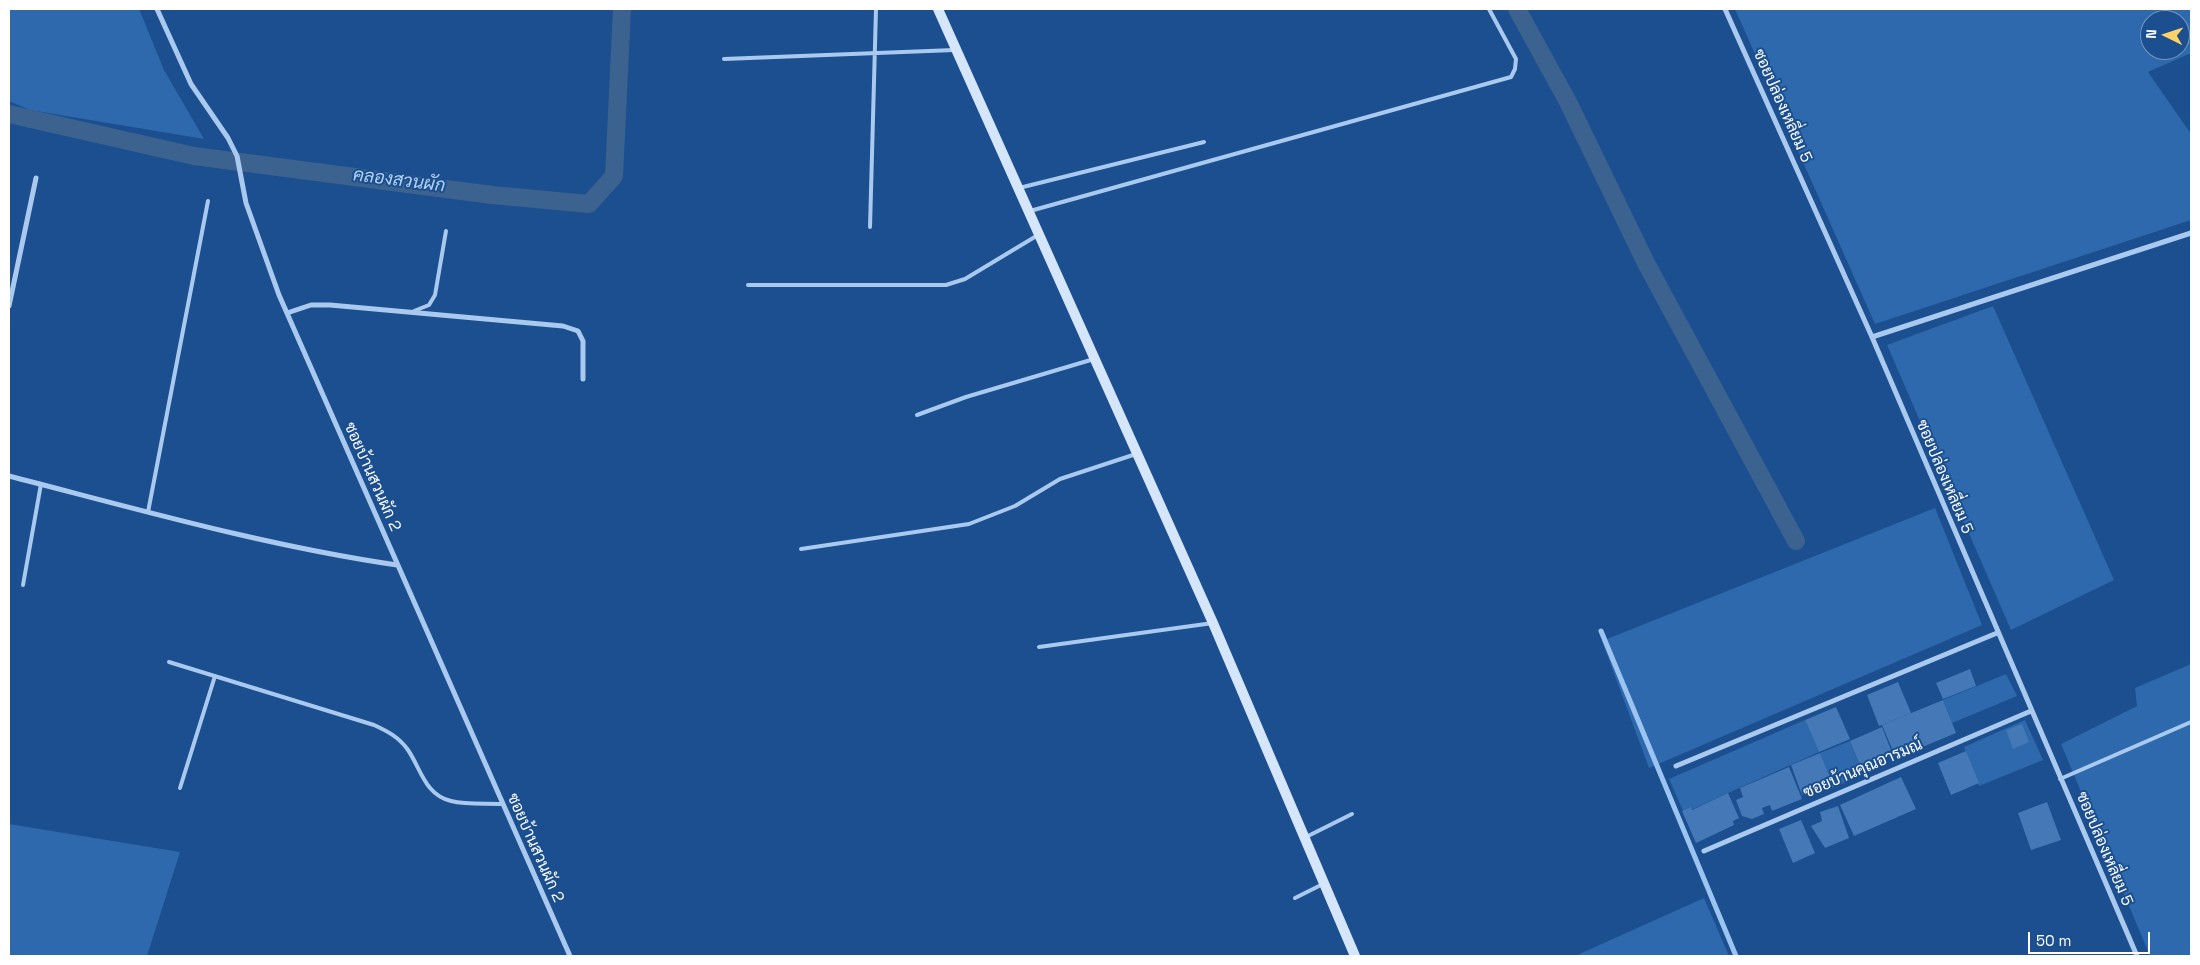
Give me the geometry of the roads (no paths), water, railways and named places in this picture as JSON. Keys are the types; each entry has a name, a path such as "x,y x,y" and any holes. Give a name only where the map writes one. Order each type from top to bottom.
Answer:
{"street":[{"name":"ซอยบ้านสวนผัก 2","path":"157,9 191,84 228,138 237,156 246,203 287,313 570,956"},
{"path":"938,9 1213,624 1306,837 1355,956"},
{"name":"ซอยปล่องเหลี่ยม 5","path":"1725,9 1872,337 2137,956"},
{"path":"9,306 36,178"},
{"path":"1872,337 2191,233"},
{"path":"287,313 311,306 330,305 563,326 578,330 583,341 583,380"},
{"path":"9,476 148,512 333,556 397,565"},
{"path":"1676,766 1997,632"},
{"name":"ซอยบ้านคุณอารมณ์","path":"1704,851 2031,711"}],"lane":[{"path":"870,226 876,9"},
{"path":"1028,212 1510,77 1515,68 1516,59 1489,9"},
{"path":"724,60 956,50"},
{"path":"1019,188 1204,142"},
{"path":"148,512 208,201"},
{"path":"412,312 429,305 435,295 446,231"},
{"path":"748,285 946,285 965,279 1038,235"},
{"path":"916,414 956,400 1094,359"},
{"path":"801,549 969,524 1015,506 1060,479 1136,454"},
{"path":"24,585 41,484"},
{"path":"1039,647 1213,624"},
{"path":"169,662 374,725 393,735 407,749 423,780 435,794 451,802 502,804"},
{"path":"180,788 215,676"},
{"path":"2060,779 2191,722"},
{"path":"1306,837 1352,814"},
{"path":"1295,898 1325,883"}],"waterway":[{"name":"คลองสวนผัก","path":"9,114 194,156 492,195 589,204 614,176 622,9"},
{"path":"1517,9 1568,102 1646,263 1796,541"},
{"path":"1601,631 1736,956"}]}
